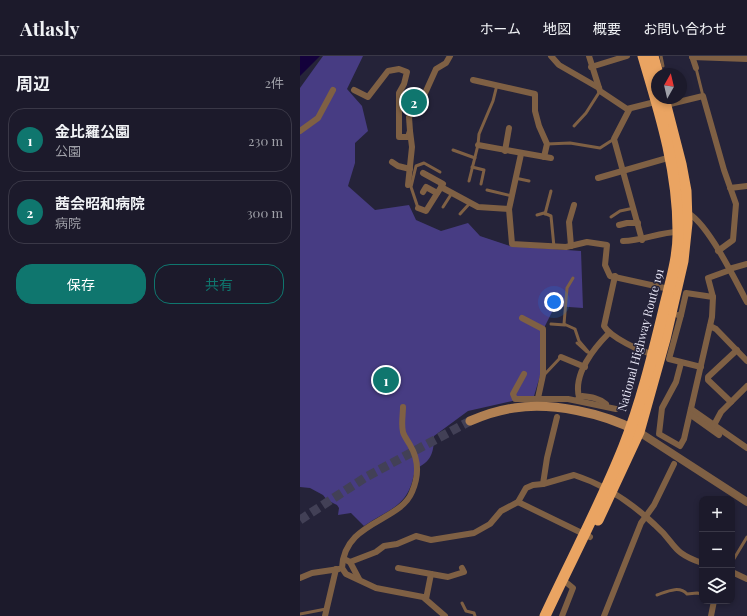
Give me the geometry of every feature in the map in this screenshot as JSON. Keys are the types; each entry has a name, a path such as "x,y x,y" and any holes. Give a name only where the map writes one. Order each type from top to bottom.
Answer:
{"highway":[{"name":"National Highway Route 191","path":"643,56 651,74"},
{"name":"National Highway Route 191","path":"545,616 565,581 609,491 635,430 676,314 683,261 682,212 684,184 675,156 664,104"},
{"name":"National Highway Route 191","path":"635,430 676,257 678,232 682,212"},
{"name":"National Highway Route 191","path":"552,616 565,581"}],"main road":[{"path":"470,421 502,410 521,407 562,408 615,421 635,430"}],"street":[{"path":"410,186 412,140 409,117 422,100 436,69 446,64 450,56"},
{"path":"551,56 559,65 629,110"},
{"path":"588,56 599,90"},
{"path":"591,67 627,56"},
{"path":"696,68 692,56 747,59"},
{"path":"354,90 368,96 388,71 399,69 407,72 399,94 399,137 408,137 410,131"},
{"path":"473,80 535,94 539,126 547,144 544,157"},
{"path":"300,131 318,118 332,90"},
{"path":"687,98 703,96 736,204 733,240 718,251"},
{"path":"642,240 614,139 629,110 652,104"},
{"path":"505,151 509,128"},
{"path":"500,138 506,140"},
{"path":"478,145 521,154 551,158"},
{"path":"521,154 509,210 512,244 571,246 587,242 607,245 605,265 610,276 669,289"},
{"path":"598,178 675,156"},
{"path":"392,162 398,166 410,169"},
{"path":"418,208 426,211 443,184 423,173"},
{"path":"730,188 747,186"},
{"path":"423,192 426,187 437,193"},
{"path":"441,187 478,207 509,210"},
{"path":"571,246 569,222 574,204"},
{"path":"682,212 698,220 729,269 747,302"},
{"path":"619,225 627,223 638,224"},
{"path":"623,241 642,240 666,232 678,232"},
{"path":"681,363 676,382 662,408 659,434 680,446 684,439 710,326 713,297 708,278 729,269 747,264"},
{"path":"615,276 604,326 609,333 644,353 653,354"},
{"path":"701,367 669,359 676,314 686,293 713,297"},
{"path":"522,318 543,329 543,375 538,398"},
{"path":"710,326 716,328 747,361"},
{"path":"578,399 579,378 590,354 609,333"},
{"path":"731,402 708,380 708,377 737,350"},
{"path":"561,357 585,367"},
{"path":"524,374 513,394 515,399 578,399 590,397 601,399 614,409 589,404 578,399"},
{"path":"714,425 721,412 747,386"},
{"path":"586,413 589,404 593,401 606,404"},
{"path":"360,580 347,560 349,546 360,533 405,503 412,493 417,463 414,452 402,430 403,407"},
{"path":"690,412 714,425 747,448"},
{"path":"690,412 720,434"},
{"path":"543,484 547,458 557,417"},
{"path":"635,430 747,502"},
{"path":"604,616 645,517 654,505 674,464"},
{"path":"324,616 339,569 347,560 376,552 384,546 397,544 416,536 432,540 474,534 490,524 501,511 518,502 526,488 574,475 619,496 658,527 678,552 699,562"},
{"path":"518,502 587,536"},
{"path":"398,568 448,577 464,572 462,568"},
{"path":"300,578 307,575 339,569 346,574 376,588 414,594 426,598 446,616"},
{"path":"300,573 307,575"},
{"path":"735,573 747,579"},
{"path":"426,598 431,574"},
{"path":"562,616 573,592 573,588 565,581"},
{"path":"712,616 714,604"}],"lane":[{"path":"696,68 703,96"},
{"path":"469,181 478,145 479,134 493,101 497,85"},
{"path":"574,126 586,113 599,90"},
{"path":"547,144 570,143 600,148 614,139"},
{"path":"453,150 475,158"},
{"path":"418,208 410,186 416,166 424,163 440,172"},
{"path":"472,168 484,170 481,184"},
{"path":"515,178 529,181"},
{"path":"487,190 512,196"},
{"path":"545,214 551,191"},
{"path":"443,207 452,193"},
{"path":"460,214 470,203"},
{"path":"611,217 620,211 634,208"},
{"path":"537,215 545,214 551,216 554,246"},
{"path":"565,325 567,288 573,278"},
{"path":"552,324 565,325 575,330 579,341 590,354"},
{"path":"577,343 590,354"},
{"path":"543,375 561,357"},
{"path":"735,557 747,537"},
{"path":"656,595 678,590 683,590 687,594 699,593"},
{"path":"462,603 466,611 474,613 475,616"},
{"path":"300,614 326,609"}],"shaded area":[{"path":"300,56 320,56 300,76"},
{"path":"323,56 363,56 347,89 362,106 368,131 355,143 355,163 348,186 375,210 409,205 416,220 441,231 468,223 480,236 510,246 581,251 583,308 555,306 545,326 540,376 534,396 468,411 434,436 432,452 425,463 415,469 412,482 404,499 391,510 364,526 351,513 338,515 339,508 337,505 327,500 323,495 310,488 300,487 300,88"}],"tunnel":[{"path":"300,520 366,477 470,421"}],"place":[{"name":"茜会昭和病院","path":"414,102"},
{"name":"金比羅公園","path":"386,380"}]}
